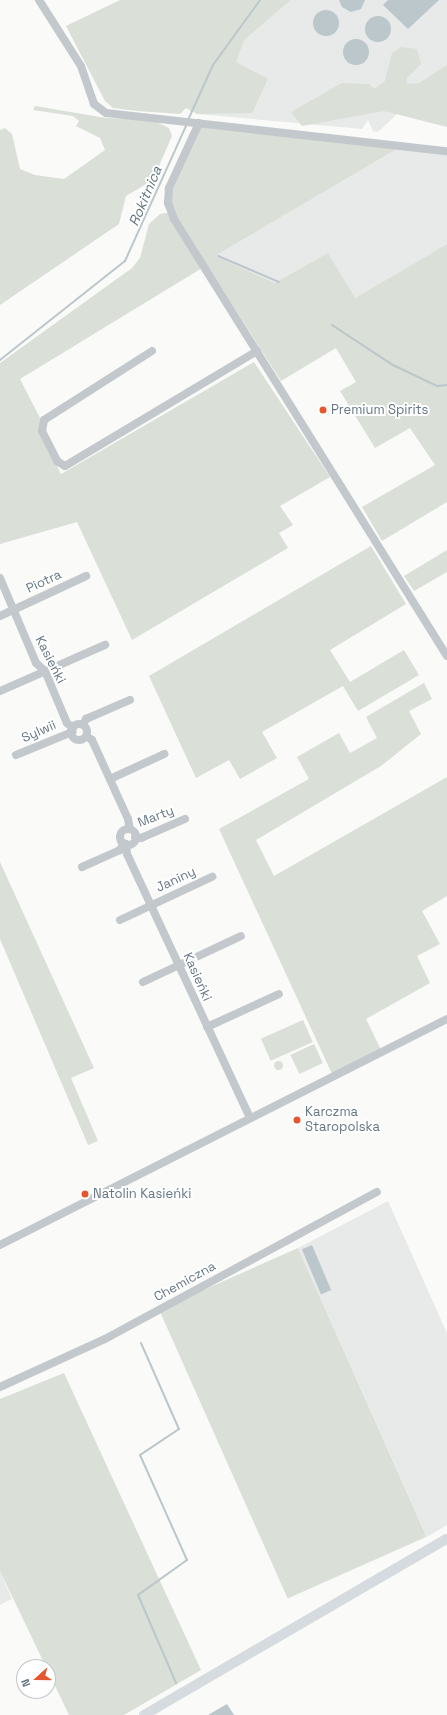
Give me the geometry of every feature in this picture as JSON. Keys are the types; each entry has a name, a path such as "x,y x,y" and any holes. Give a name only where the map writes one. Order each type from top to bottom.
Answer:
{"main road":[{"path":"144,1715 447,1539"}],"street":[{"path":"39,0 81,66 99,110 447,151"},
{"path":"192,122 169,188 168,203 174,219 447,656"},
{"path":"152,351 44,420 42,431 57,461 65,466 257,352"},
{"name":"Piotra","path":"0,616 86,576"},
{"name":"Kasieńki","path":"0,578 36,663 45,672 67,723 72,730"},
{"path":"0,691 105,645"},
{"name":"Sylwii","path":"16,755 83,725 86,720 130,700"},
{"path":"82,867 120,850 125,844 135,837 130,829 110,779 92,740 86,736 83,725"},
{"path":"72,730 78,739 86,736"},
{"path":"110,779 164,754"},
{"name":"Marty","path":"135,837 141,838 185,819"},
{"path":"125,844 120,835 130,829"},
{"name":"Kasieńki","path":"125,844 127,854 150,906 250,1118"},
{"name":"Janiny","path":"120,920 212,877"},
{"path":"143,982 241,936"},
{"path":"207,1027 279,994"},
{"path":"0,1245 447,1019"},
{"name":"Chemiczna","path":"0,1387 105,1340 378,1192"}],"shaded area":[{"path":"120,0 291,0 244,40 236,62 268,79 252,113 197,114 186,108 180,114 113,108 105,101 66,26"},
{"path":"291,0 447,0 447,67 378,132 373,131 368,120 362,129 197,114 220,60"},
{"path":"339,0 365,0 361,9 351,12 342,7"},
{"path":"388,0 439,0 408,29 383,5"},
{"path":"326,10 336,13 339,23 336,33 326,36 316,33 313,23 316,13"},
{"path":"378,16 387,20 391,29 387,38 378,42 369,38 365,29 369,20"},
{"path":"356,39 365,43 369,52 365,61 356,65 347,61 343,52 347,43"},
{"path":"401,47 417,49 421,64 407,78 407,84 419,83 447,65 447,127 384,111 302,126 291,112 342,83 369,84 374,89 385,81 392,53"},
{"path":"35,106 106,118 152,120 169,128 172,136 153,180 126,196 119,224 0,305 0,130 5,128 12,134 20,169 35,175 64,179 105,150 100,138 76,126 79,121 73,116 33,110"},
{"path":"199,123 402,146 215,256 275,283 328,253 355,298 447,244 447,502 382,541 362,507 435,465 410,428 375,448 340,391 356,382 336,348 281,381 207,265 20,379 40,418 41,433 61,474 254,362 330,477 280,506 293,525 279,533 288,548 132,640 77,522 0,544 0,363 132,268 140,258 149,224 160,214 171,212 169,188"},
{"path":"402,146 447,151 447,244 355,298 275,283 215,256"},
{"path":"371,546 406,604 330,650 350,682 404,650 419,675 358,711 343,686 262,732 277,758 240,779 229,760 196,778 149,676"},
{"path":"447,550 447,572 414,591 404,576"},
{"path":"424,683 432,699 409,711 421,734 381,766 256,840 274,876 447,777 447,896 422,911 440,944 417,956 430,983 366,1019 382,1052 333,1076 219,829 309,779 297,757 339,733 350,753 377,738 366,717"},
{"path":"0,862 94,1068 71,1078 98,1141 88,1145 0,939"},
{"path":"303,1020 313,1042 271,1061 261,1039"},
{"path":"314,1044 323,1063 299,1074 290,1055"},
{"path":"276,1061 280,1061 282,1065 280,1069 276,1069 274,1067 274,1063"},
{"path":"388,1201 447,1333 447,1525 427,1537 298,1248"},
{"path":"312,1245 331,1290 321,1294 302,1249"},
{"path":"298,1248 427,1537 288,1599 159,1310"},
{"path":"64,1373 201,1670 124,1715 69,1715 56,1688 56,1659 42,1659 0,1571 0,1399"},
{"path":"0,1571 12,1599 0,1605"},
{"path":"227,1704 234,1715 208,1715"}],"waterway":[{"name":"Rokitnica","path":"188,120 213,65 260,0"},
{"name":"Rokitnica","path":"0,360 125,261 187,124"},
{"path":"218,256 279,282"},
{"path":"332,325 393,365 437,386 447,385"},
{"path":"141,1343 179,1429 140,1455 187,1560 138,1595 176,1683"}],"place":[{"name":"Premium Spirits","path":"323,410"},
{"name":"Karczma Staropolska","path":"297,1120"},
{"name":"Natolin Kasieńki","path":"85,1194"}]}
